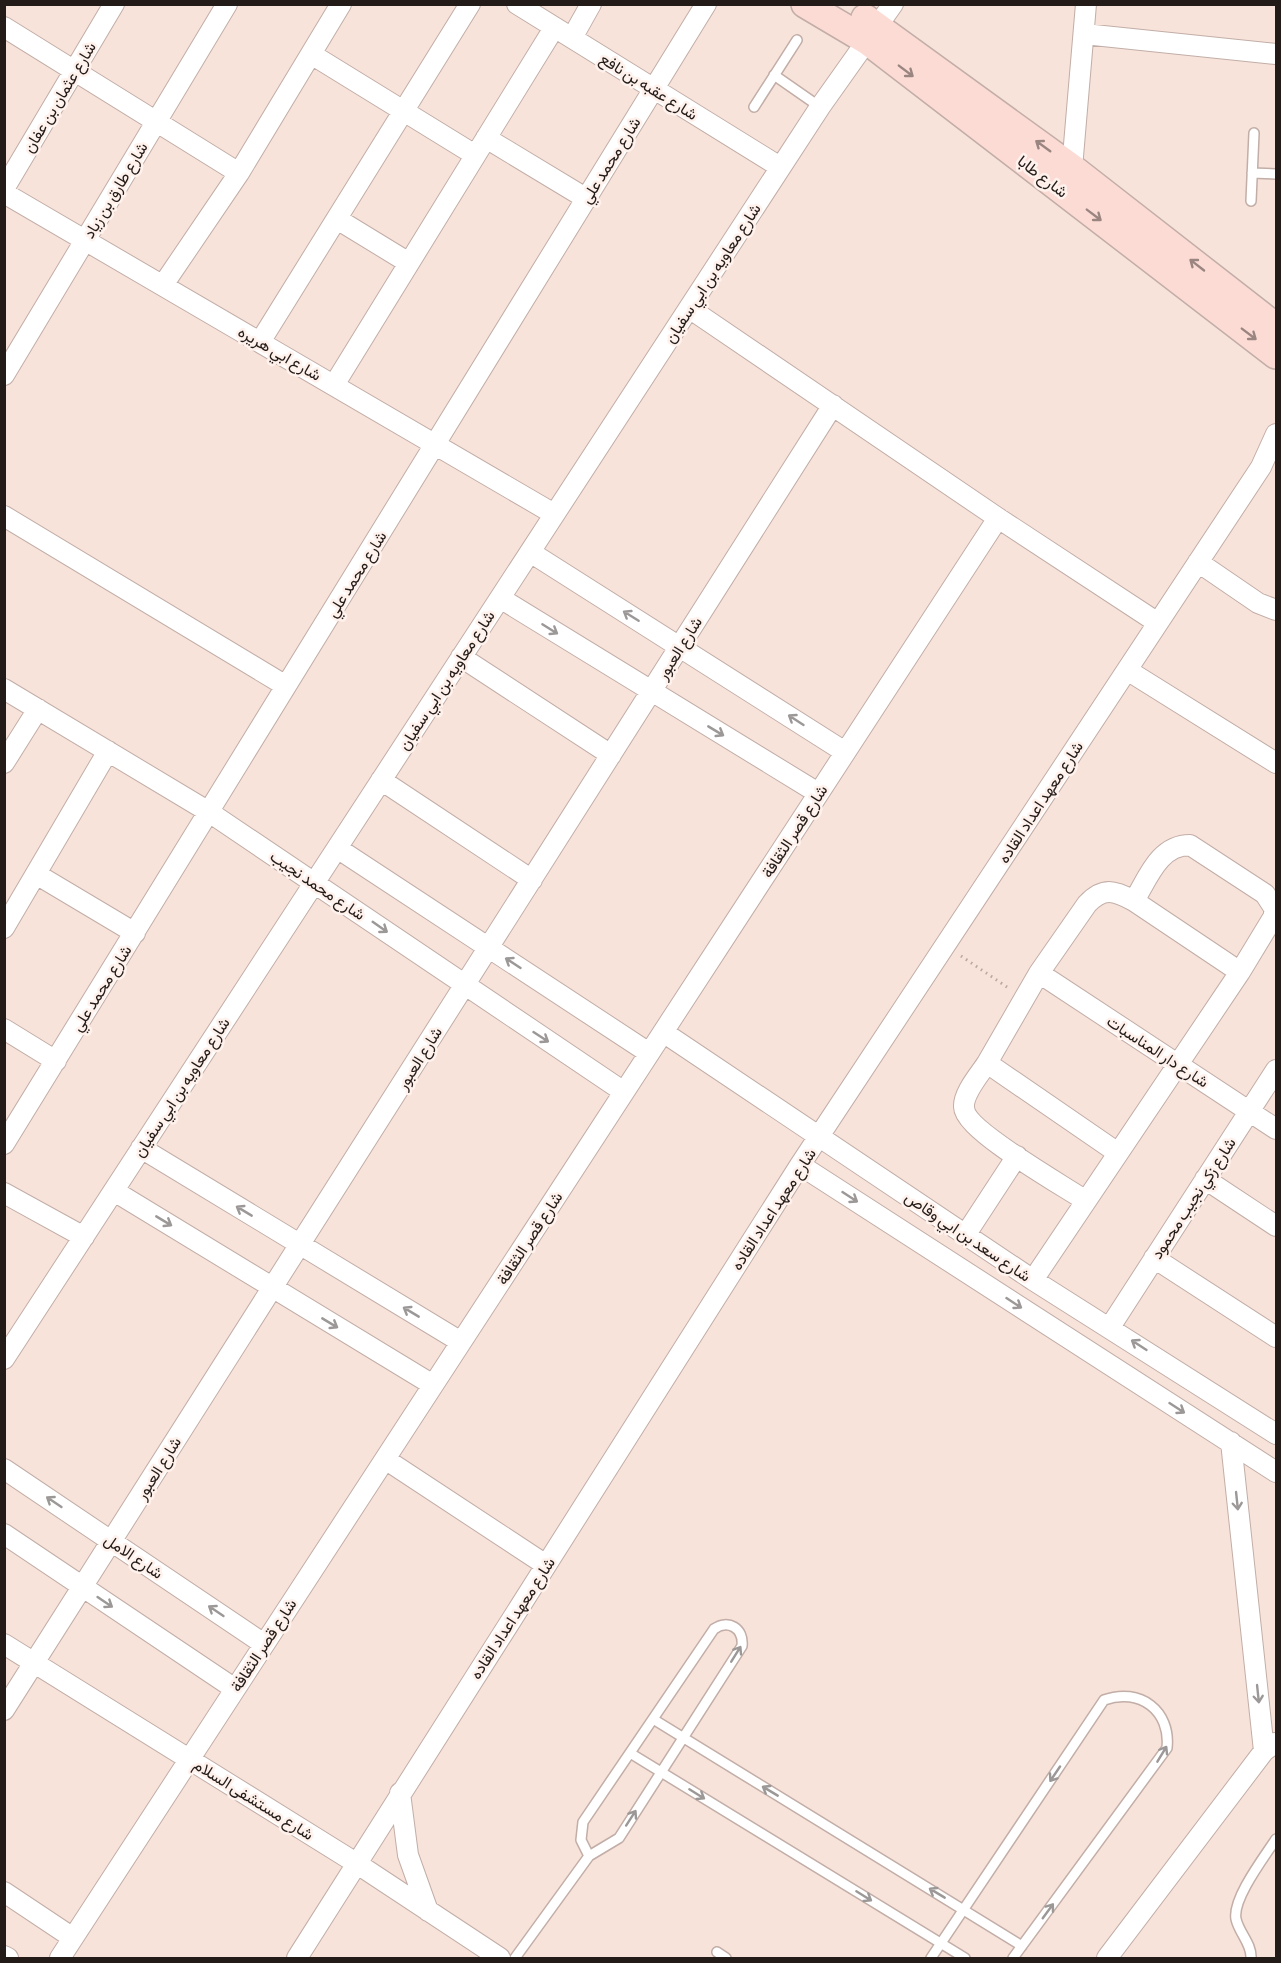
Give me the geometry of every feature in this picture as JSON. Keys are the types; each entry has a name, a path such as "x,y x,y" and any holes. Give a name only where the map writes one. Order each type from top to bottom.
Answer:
{"street":[{"name":"شارع عثمان بن عفان","path":"4,191 114,4"},
{"name":"شارع طارق بن زياد","path":"4,375 227,4"},
{"path":"163,285 238,173 341,4"},
{"path":"261,342 470,4"},
{"name":"شارع عقبه بن نافع","path":"517,4 780,167"},
{"path":"572,38 591,4"},
{"name":"شارع محمد علي","path":"4,1144 706,4"},
{"name":"شارع طابا","path":"805,4 880,24 1276,355"},
{"name":"شارع طابا","path":"842,4 880,24 1072,168 1276,327"},
{"path":"1072,168 1086,4"},
{"name":"شارع معاويه بن ابي سفيان","path":"4,1359 780,167 880,24"},
{"path":"4,27 238,173"},
{"path":"334,385 554,28"},
{"path":"1084,34 1276,54"},
{"path":"311,54 475,155"},
{"path":"486,138 587,199"},
{"name":"شارع ابي هريره","path":"4,191 554,514"},
{"path":"337,219 409,263"},
{"path":"689,308 998,518 1158,623"},
{"name":"شارع العبور","path":"4,1710 833,405"},
{"name":"شارع معهد اعداد القاده","path":"297,1959 400,1793 800,1165 1198,562 1269,462 1276,434"},
{"path":"4,516 286,686"},
{"name":"شارع قصر الثقافة","path":"60,1959 998,518"},
{"path":"530,552 845,752"},
{"path":"1198,562 1258,603 1276,610"},
{"path":"500,598 818,794"},
{"path":"461,657 611,755"},
{"path":"1127,670 1276,763"},
{"name":"شارع محمد نجيب","path":"4,689 209,812 624,1092"},
{"path":"4,763 38,709"},
{"path":"4,928 108,751"},
{"path":"381,780 532,880"},
{"path":"1033,1280 1240,972 1271,924 1274,908 1265,894 1190,844 1180,845 1162,856 1134,901"},
{"path":"337,848 650,1053"},
{"path":"36,874 135,933"},
{"path":"1086,1201 974,1127 963,1110 964,1101 1039,974 1087,904 1096,894 1108,890 1116,891 1134,901 1240,972"},
{"name":"شارع دار المناسبات","path":"1039,974 1276,1129"},
{"path":"4,1029 56,1061"},
{"name":"شارع سعد بن ابي وقاص","path":"663,1032 1033,1280 1110,1326 1276,1434"},
{"path":"987,1063 1118,1153"},
{"name":"شارع زكي نجيب محمود","path":"1110,1326 1276,1070"},
{"path":"141,1148 461,1342"},
{"path":"966,1234 1017,1156"},
{"name":"شارع سعد بن ابي وقاص","path":"800,1165 1276,1472"},
{"path":"1205,1179 1276,1226"},
{"path":"114,1191 433,1385"},
{"path":"4,1193 84,1237"},
{"path":"1154,1258 1276,1337"},
{"path":"1107,1959 1270,1746 1231,1442"},
{"path":"385,1459 546,1565"},
{"name":"شارع الامل","path":"4,1469 264,1644"},
{"path":"4,1534 235,1689"},
{"name":"شارع مستشفى السلام","path":"4,1644 356,1863 492,1956"},
{"path":"400,1793 408,1855 428,1911"},
{"path":"4,1892 73,1938"}],"lane":[{"path":"754,107 797,40"},
{"path":"774,75 820,107"},
{"path":"1251,201 1254,133"},
{"path":"1252,173 1276,174"},
{"path":"515,1959 590,1856 619,1838 742,1646 742,1635 735,1627 724,1624 714,1629 583,1822 581,1840 590,1856"},
{"path":"931,1959 1104,1700 1123,1695 1151,1704 1158,1711 1167,1728 1167,1748 1013,1959"},
{"path":"653,1719 1022,1946"},
{"path":"630,1753 965,1959"},
{"path":"1251,1959 1250,1949 1236,1919 1235,1909 1276,1839"},
{"path":"717,1952 726,1959"}],"path":[{"path":"945,946 1024,999"}]}
